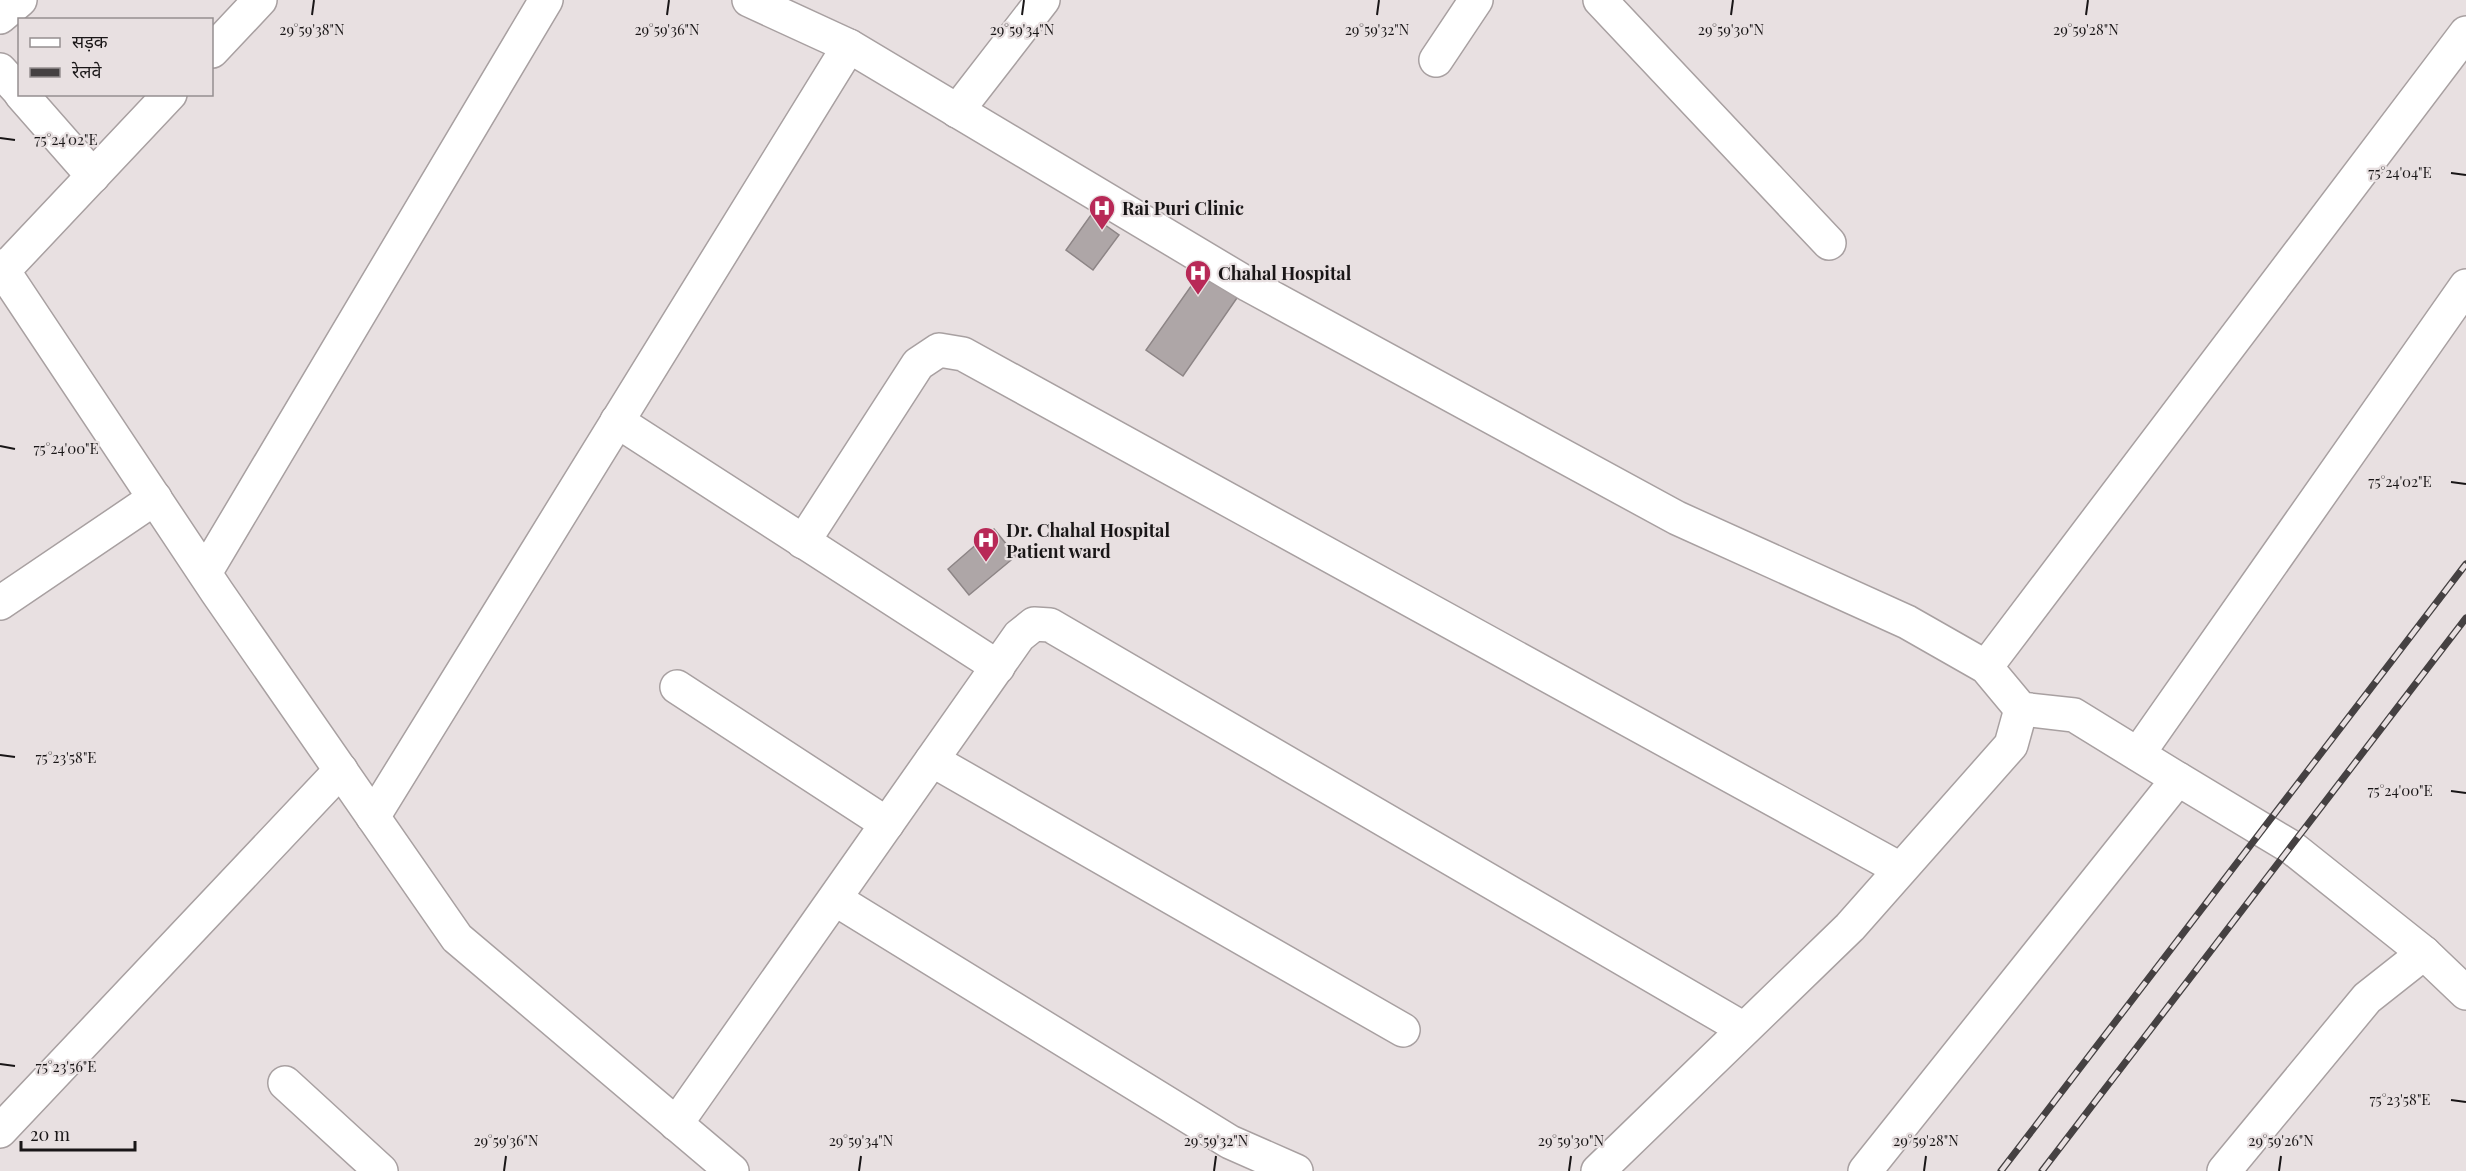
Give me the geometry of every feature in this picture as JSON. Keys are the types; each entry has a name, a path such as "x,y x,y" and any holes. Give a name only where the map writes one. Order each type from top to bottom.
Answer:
{"street":[{"path":"0,17 20,0"},
{"path":"213,50 260,0"},
{"path":"205,573 546,0"},
{"path":"749,0 849,46 1249,285 1677,518 1907,622 1986,667 2021,709 2074,715 2291,847 2424,953 2466,993"},
{"path":"957,111 1043,0"},
{"path":"1436,60 1476,0"},
{"path":"1600,0 1829,243"},
{"path":"1986,667 2466,33"},
{"path":"373,817 849,46"},
{"path":"0,70 18,91"},
{"path":"23,96 93,176"},
{"path":"168,96 2,268 205,573 458,938 732,1171"},
{"path":"2138,754 2466,286"},
{"path":"803,542 918,364 939,350 963,354 1900,869"},
{"path":"617,421 998,667"},
{"path":"0,603 155,498"},
{"path":"676,1124 1025,629 1034,624 1050,625 1744,1029"},
{"path":"677,687 887,824"},
{"path":"1598,1171 1850,927 2011,745 2021,709"},
{"path":"932,760 1403,1030"},
{"path":"0,1131 341,770"},
{"path":"1865,1171 2178,779"},
{"path":"835,898 1230,1142 1296,1171"},
{"path":"2224,1171 2367,998 2424,953"},
{"path":"285,1083 381,1171"}],"building":[{"path":"1091,215 1119,235 1093,270 1066,250"},
{"path":"1201,272 1237,298 1183,376 1146,350"},
{"path":"994,529 1016,556 969,595 948,569"}],"railway":[{"path":"2001,1171 2466,564"},
{"path":"2042,1171 2466,618"}],"place":[{"name":"Rai Puri Clinic","path":"1102,231"},
{"name":"Chahal Hospital","path":"1198,296"},
{"name":"Dr. Chahal Hospital Patient ward","path":"986,563"}]}
